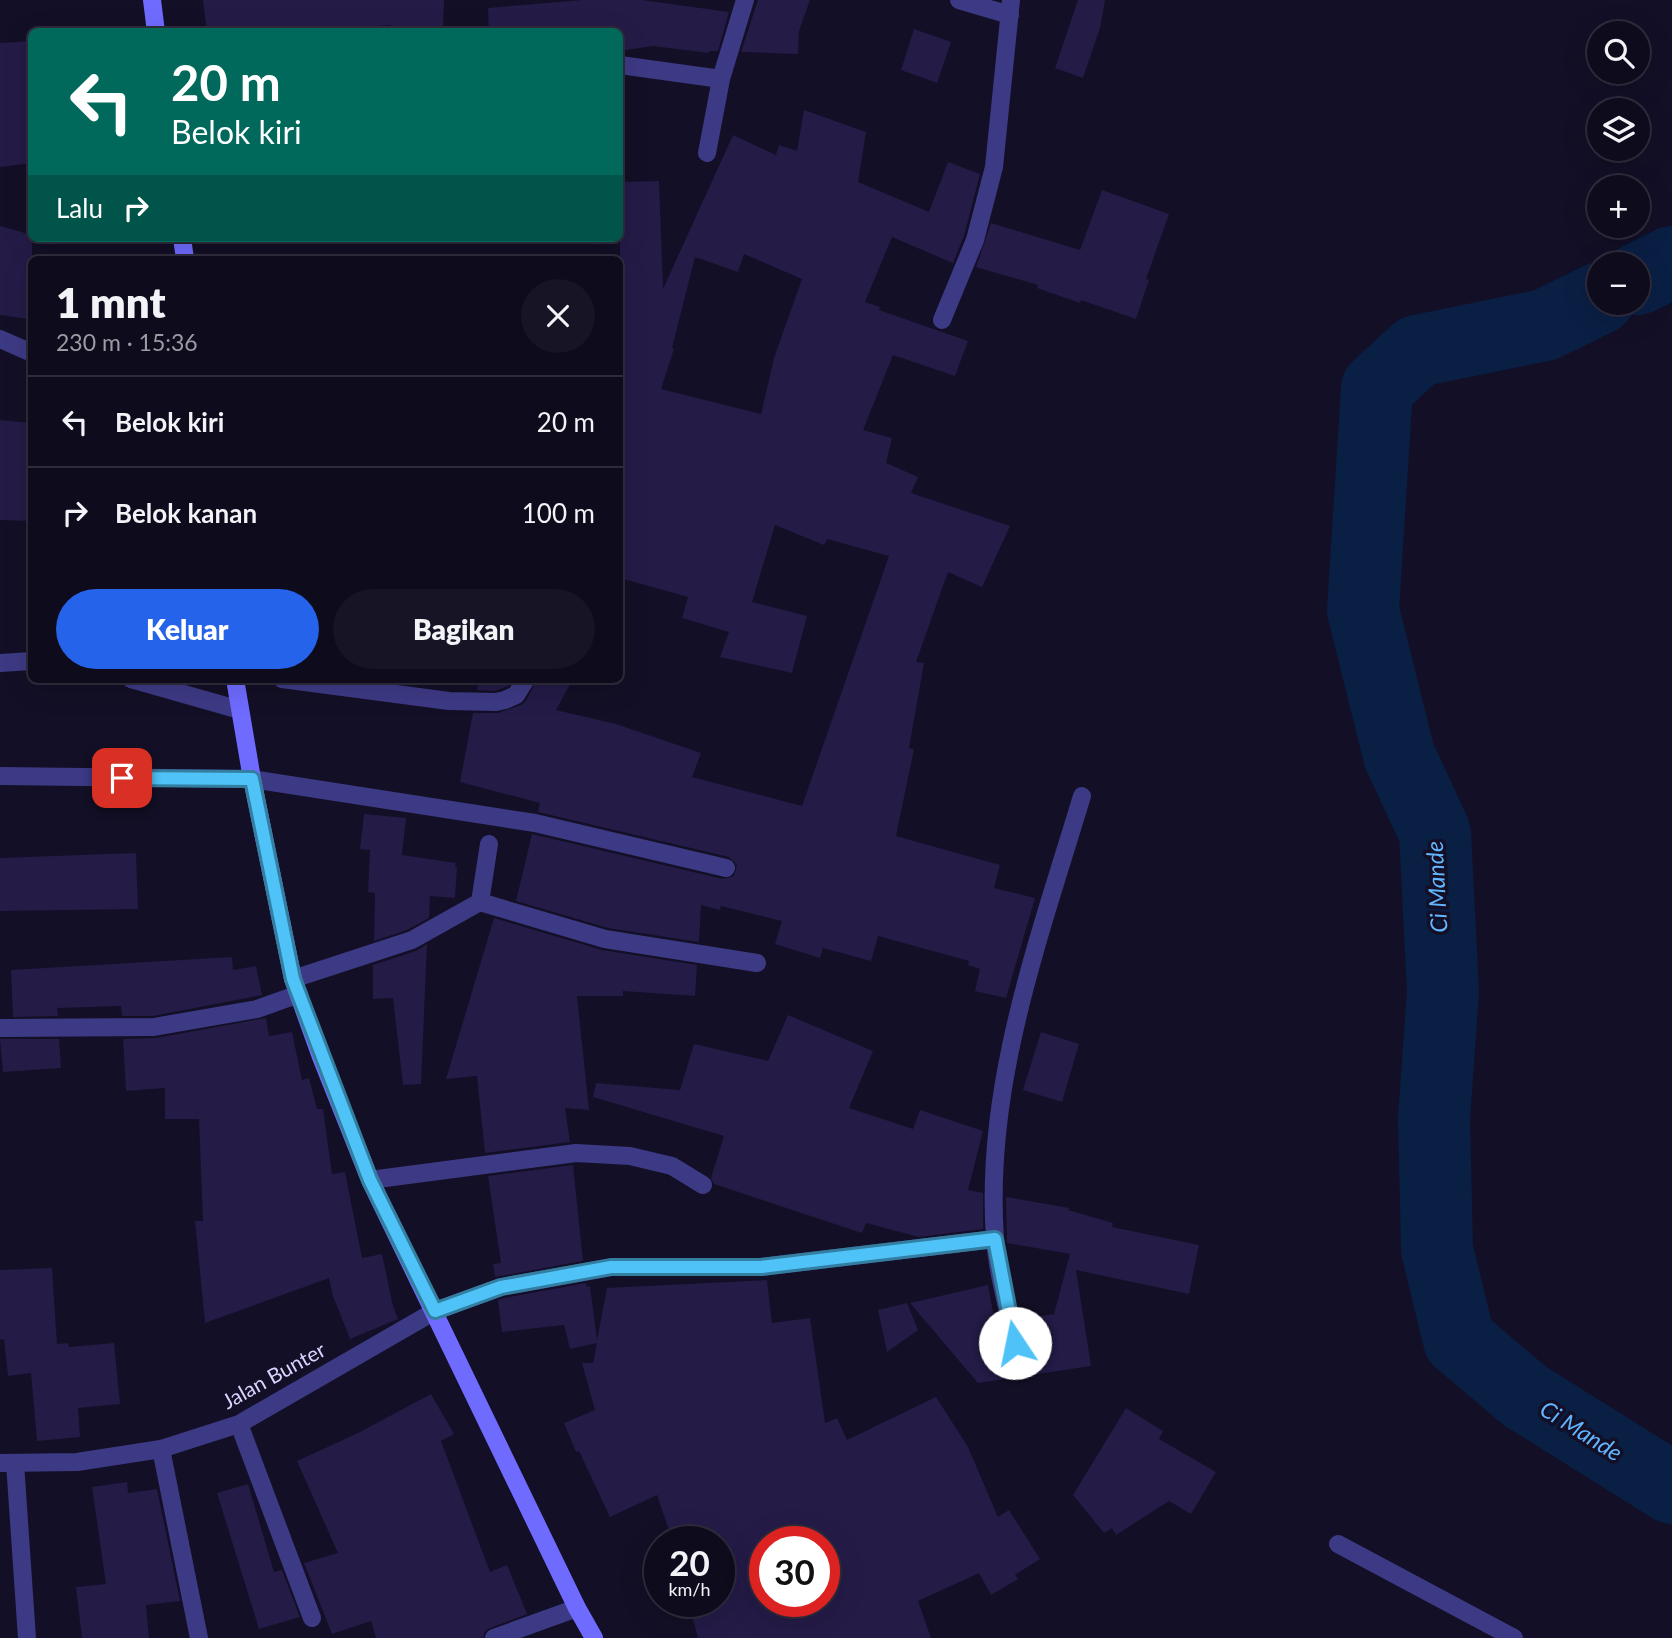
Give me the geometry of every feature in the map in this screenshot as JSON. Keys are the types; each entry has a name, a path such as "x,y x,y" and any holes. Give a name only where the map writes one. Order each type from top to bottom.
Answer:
{"main road":[{"path":"152,0 156,28"},
{"path":"236,683 252,779 296,987 370,1180 594,1638"}],"street":[{"path":"707,153 720,79 745,0"},
{"path":"942,320 975,240 994,167 1010,8 959,0"},
{"path":"623,65 720,79"},
{"path":"0,339 28,351"},
{"path":"0,663 28,661"},
{"path":"145,683 240,710"},
{"path":"312,683 449,701 496,702 516,695 524,683"},
{"path":"0,776 252,779 535,823 726,868"},
{"path":"1015,1343 995,1239 995,1140 1019,1006 1082,796"},
{"path":"480,902 489,844"},
{"path":"0,1028 154,1027 257,1009 296,987 412,940 480,902 605,939 757,963"},
{"path":"370,1180 576,1153 630,1156 672,1166 703,1185"},
{"name":"Jalan Bunter","path":"7,1463 77,1462 161,1449 239,1424 435,1311 501,1287 611,1267 761,1267 995,1239"},
{"path":"239,1424 312,1618"},
{"path":"161,1449 199,1638"},
{"path":"7,1463 27,1638"},
{"path":"1338,1544 1514,1638"},
{"path":"494,1638 577,1608"}],"building":[{"path":"203,0 444,0 443,28 391,28 391,25 350,28 206,28"},
{"path":"582,0 642,0 729,12 718,51 709,53 653,46 623,51 623,28 489,28 488,8"},
{"path":"758,0 810,0 799,31 798,54 741,52"},
{"path":"1078,0 1105,0 1100,28 1083,78 1055,68"},
{"path":"914,29 951,42 937,83 901,70"},
{"path":"28,41 28,164 0,167 0,43"},
{"path":"804,110 866,132 858,182 929,212 948,162 980,174 964,236 953,263 892,237 865,302 880,307 879,310 968,341 955,376 893,355 863,430 892,438 886,463 918,477 911,493 1010,526 982,587 948,572 916,662 924,663 909,748 914,749 896,836 1000,865 994,888 1035,898 1006,998 975,991 980,969 968,965 969,961 878,936 871,961 823,948 820,958 775,944 782,921 721,906 720,910 701,905 699,942 608,928 516,901 532,834 723,879 734,876 737,865 729,857 538,812 540,803 460,782 473,713 498,713 521,705 535,683 571,683 556,710 616,724 701,753 692,777 802,806 889,556 827,539 824,545 775,525 752,602 807,616 792,673 720,657 729,632 682,618 688,597 623,579 623,256 620,256 620,242 623,242 623,182 659,181 663,289 733,135 776,155 779,145 797,151","holes":["744,254 802,279 774,358 761,414 661,389 674,349 672,348 695,257 738,272"]},
{"path":"1102,190 1169,214 1146,279 1149,280 1136,319 976,267 991,223 1080,250"},
{"path":"0,226 28,234 28,242 32,242 32,256 28,256 28,319 0,315"},
{"path":"0,420 28,423 28,521 0,520"},
{"path":"478,683 510,683 495,691 477,690"},
{"path":"364,814 406,818 402,855 456,863 457,867 455,898 430,896 429,918 407,930 374,941 375,893 368,892 370,850 360,849"},
{"path":"136,853 138,909 0,911 0,858"},
{"path":"494,918 602,950 697,965 695,996 623,991 623,996 577,996 589,1110 565,1108 570,1142 485,1153 477,1076 446,1079"},
{"path":"427,944 421,1084 403,1085 393,998 373,999 373,965 416,951"},
{"path":"232,957 233,970 256,966 262,995 153,1016 122,1016 121,1006 57,1008 58,1016 13,1017 11,970"},
{"path":"788,1015 873,1051 849,1108 913,1129 920,1110 983,1131 968,1190 983,1193 983,1229 919,1237 866,1223 862,1233 714,1184 711,1178 724,1136 593,1097 596,1083 680,1090 694,1044 768,1061"},
{"path":"266,1018 269,1036 292,1032 302,1080 309,1078 317,1109 323,1109 332,1174 345,1172 362,1258 382,1254 398,1319 350,1339 329,1278 205,1323 195,1221 203,1221 199,1119 165,1119 165,1088 126,1091 123,1039 156,1038"},
{"path":"1041,1032 1079,1044 1062,1102 1023,1090"},
{"path":"0,1039 59,1039 61,1068 3,1072"},
{"path":"573,1165 583,1261 495,1277 493,1264 501,1263 488,1176"},
{"path":"1006,1197 1069,1208 1068,1210 1113,1223 1112,1227 1199,1245 1189,1294 1076,1270 1091,1366 978,1383 910,1303 988,1285 995,1323 999,1323 1006,1350 1017,1354 1023,1351 1026,1341 1021,1319 1054,1314 1070,1254 1007,1243"},
{"path":"52,1268 57,1344 68,1343 69,1347 114,1343 120,1404 78,1408 80,1437 37,1441 31,1373 8,1376 4,1339 0,1340 0,1270"},
{"path":"767,1280 772,1323 810,1318 825,1423 837,1418 847,1440 936,1397 968,1447 998,1517 1009,1510 1040,1559 1015,1575 1018,1579 991,1595 979,1573 918,1601 931,1638 698,1638 692,1617 735,1617 735,1526 668,1526 657,1495 610,1517 564,1423 595,1410 582,1363 593,1363 597,1343 570,1349 564,1325 502,1332 498,1300 586,1283 587,1287 590,1286 597,1340 607,1288"},
{"path":"907,1303 918,1330 887,1352 878,1310"},
{"path":"431,1394 454,1434 441,1441 490,1572 507,1565 527,1614 490,1628 485,1631 483,1638 376,1638 371,1621 332,1634 304,1563 338,1553 297,1461 358,1433"},
{"path":"1126,1408 1163,1431 1159,1439 1216,1472 1191,1514 1169,1501 1116,1535 1112,1528 1104,1533 1073,1495"},
{"path":"127,1482 128,1493 157,1489 180,1601 146,1605 149,1638 82,1638 76,1587 106,1584 92,1487"},
{"path":"248,1484 274,1572 282,1570 300,1617 259,1629 217,1493"}],"waterway":[{"name":"Ci Mande","path":"1650,273 1672,262"},
{"name":"Ci Mande","path":"1587,304 1545,325 1417,351 1377,388 1363,610 1399,755 1435,833 1443,992 1434,1119 1437,1249 1459,1340 1525,1396 1672,1488"}],"route":[{"path":"122,778 252,779 293,979 370,1180 435,1311 501,1287 611,1267 761,1267 995,1239 1015,1343"}]}
